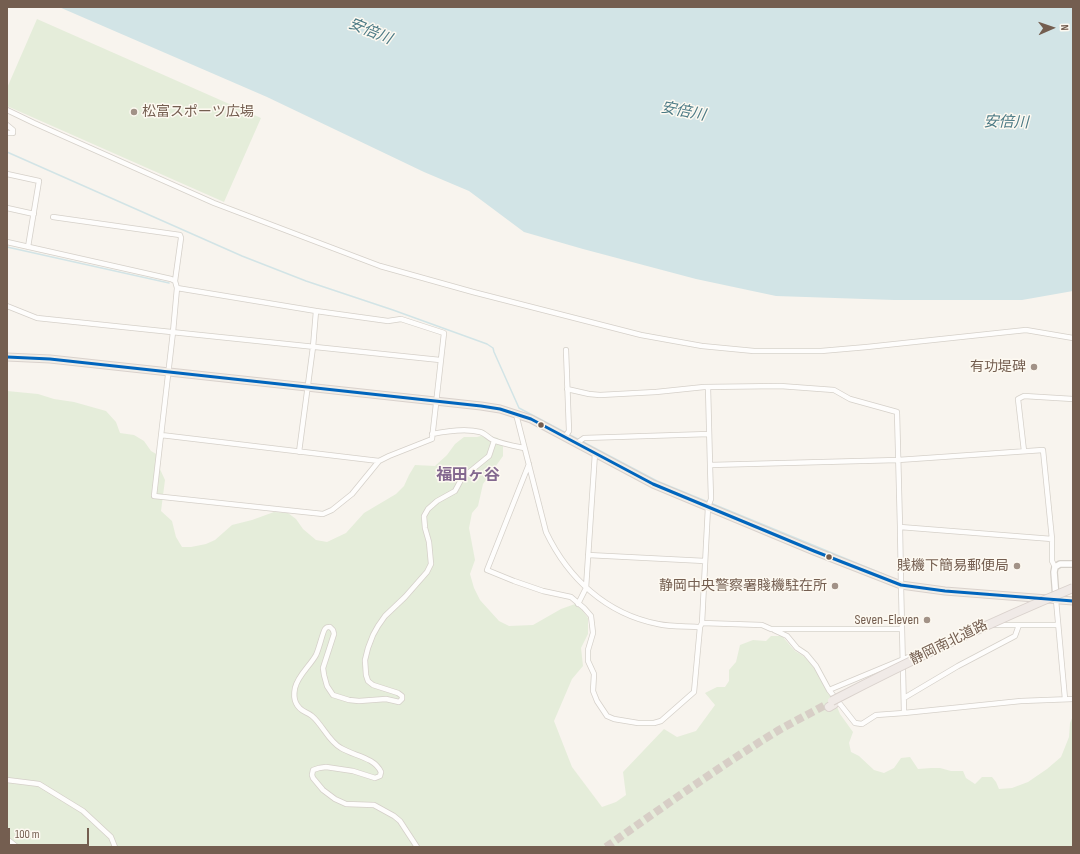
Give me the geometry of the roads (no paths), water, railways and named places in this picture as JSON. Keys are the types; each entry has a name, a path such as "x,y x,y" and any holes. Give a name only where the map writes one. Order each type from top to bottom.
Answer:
{"highway":[{"name":"静岡南北道路","path":"1073,588 992,623 881,676 831,704 993,626 1039,606 1073,594"}],"main road":[{"path":"7,357 50,359 500,409 531,419 653,484 814,551 901,585 945,591 1073,601"}],"street":[{"path":"7,110 214,203 380,266 473,292 641,335 702,346 762,351 821,351 1026,330 1073,338"},
{"path":"7,125 13,130 13,133 7,133"},
{"path":"7,174 39,181 28,247"},
{"path":"7,208 34,214"},
{"path":"53,217 180,234 181,238 175,282"},
{"path":"7,242 171,279 175,282 178,288 174,332 154,496 160,498 323,514 332,510 352,494 379,461 432,439 444,333 401,319 388,321 316,311 178,288"},
{"path":"7,306 37,318 440,360"},
{"path":"299,452 313,347 316,311"},
{"path":"565,437 568,431 566,350"},
{"path":"567,389 600,395 708,387 780,386 834,390 850,399 897,412 904,713"},
{"path":"529,464 487,570 543,591 570,596 584,608 591,616 594,633 588,650 588,661 594,674 593,690 597,701 607,716 638,723 654,723 660,721 694,692 701,625 708,507 711,499 708,387"},
{"path":"1024,451 1018,399 1024,396 1073,398"},
{"path":"516,414 546,532 552,544 571,572 586,588 606,603 622,612 638,619 659,624 762,625 787,636 816,666 829,690 855,723 862,724 876,715 1021,702 1073,699"},
{"path":"432,434 450,430 482,432 494,441 524,448"},
{"path":"577,443 584,438 709,434"},
{"path":"161,435 379,461"},
{"path":"417,847 400,821 394,816 374,805 346,804 335,799 323,790 313,778 313,770 326,767 353,771 375,778 380,776 381,772 379,767 366,758 340,748 332,741 312,716 301,710 296,703 296,687 299,678 316,655 324,630 327,627 330,627 334,634 323,668 327,686 333,695 349,700 360,701 386,699 399,702 402,699 402,696 398,693 368,682 365,660 368,648 373,635 385,616 405,597 427,572 431,564 424,516 428,509 437,501 455,491 462,478 489,456 494,441"},
{"path":"710,465 898,460 1043,450 1052,539 1052,561 1055,567 1056,600 1065,699"},
{"path":"578,604 586,588 596,453"},
{"path":"900,527 1052,539"},
{"path":"588,554 705,562"},
{"path":"1055,567 1060,564 1073,564"},
{"path":"829,690 903,660 985,624 1058,625"},
{"path":"904,698 958,666 1015,636 1019,625"},
{"path":"771,629 902,629"},
{"path":"7,780 39,784 83,811 111,837 115,847"},
{"path":"7,839 16,847"}],"water":[{"name":"安倍川","path":"59,7 1073,7 1073,291 1022,300 894,300 776,296 696,279 583,249 524,232 469,191 424,172 267,97"}],"waterway":[{"path":"7,152 242,256 306,281 393,310 487,344 493,348 519,408 657,481 883,574"},
{"path":"7,247 169,283"}],"tunnel":[{"path":"606,847 735,758 779,730 827,704"}],"place":[{"name":"松富スポーツ広場","path":"134,112"},
{"name":"有功堤碑","path":"1034,367"},
{"name":"賎機下簡易郵便局","path":"1017,566"},
{"name":"静岡中央警察署賤機駐在所","path":"835,586"},
{"name":"Seven-Eleven","path":"927,620"}],"district":[{"name":"福田ヶ谷","path":"468,476"}]}
